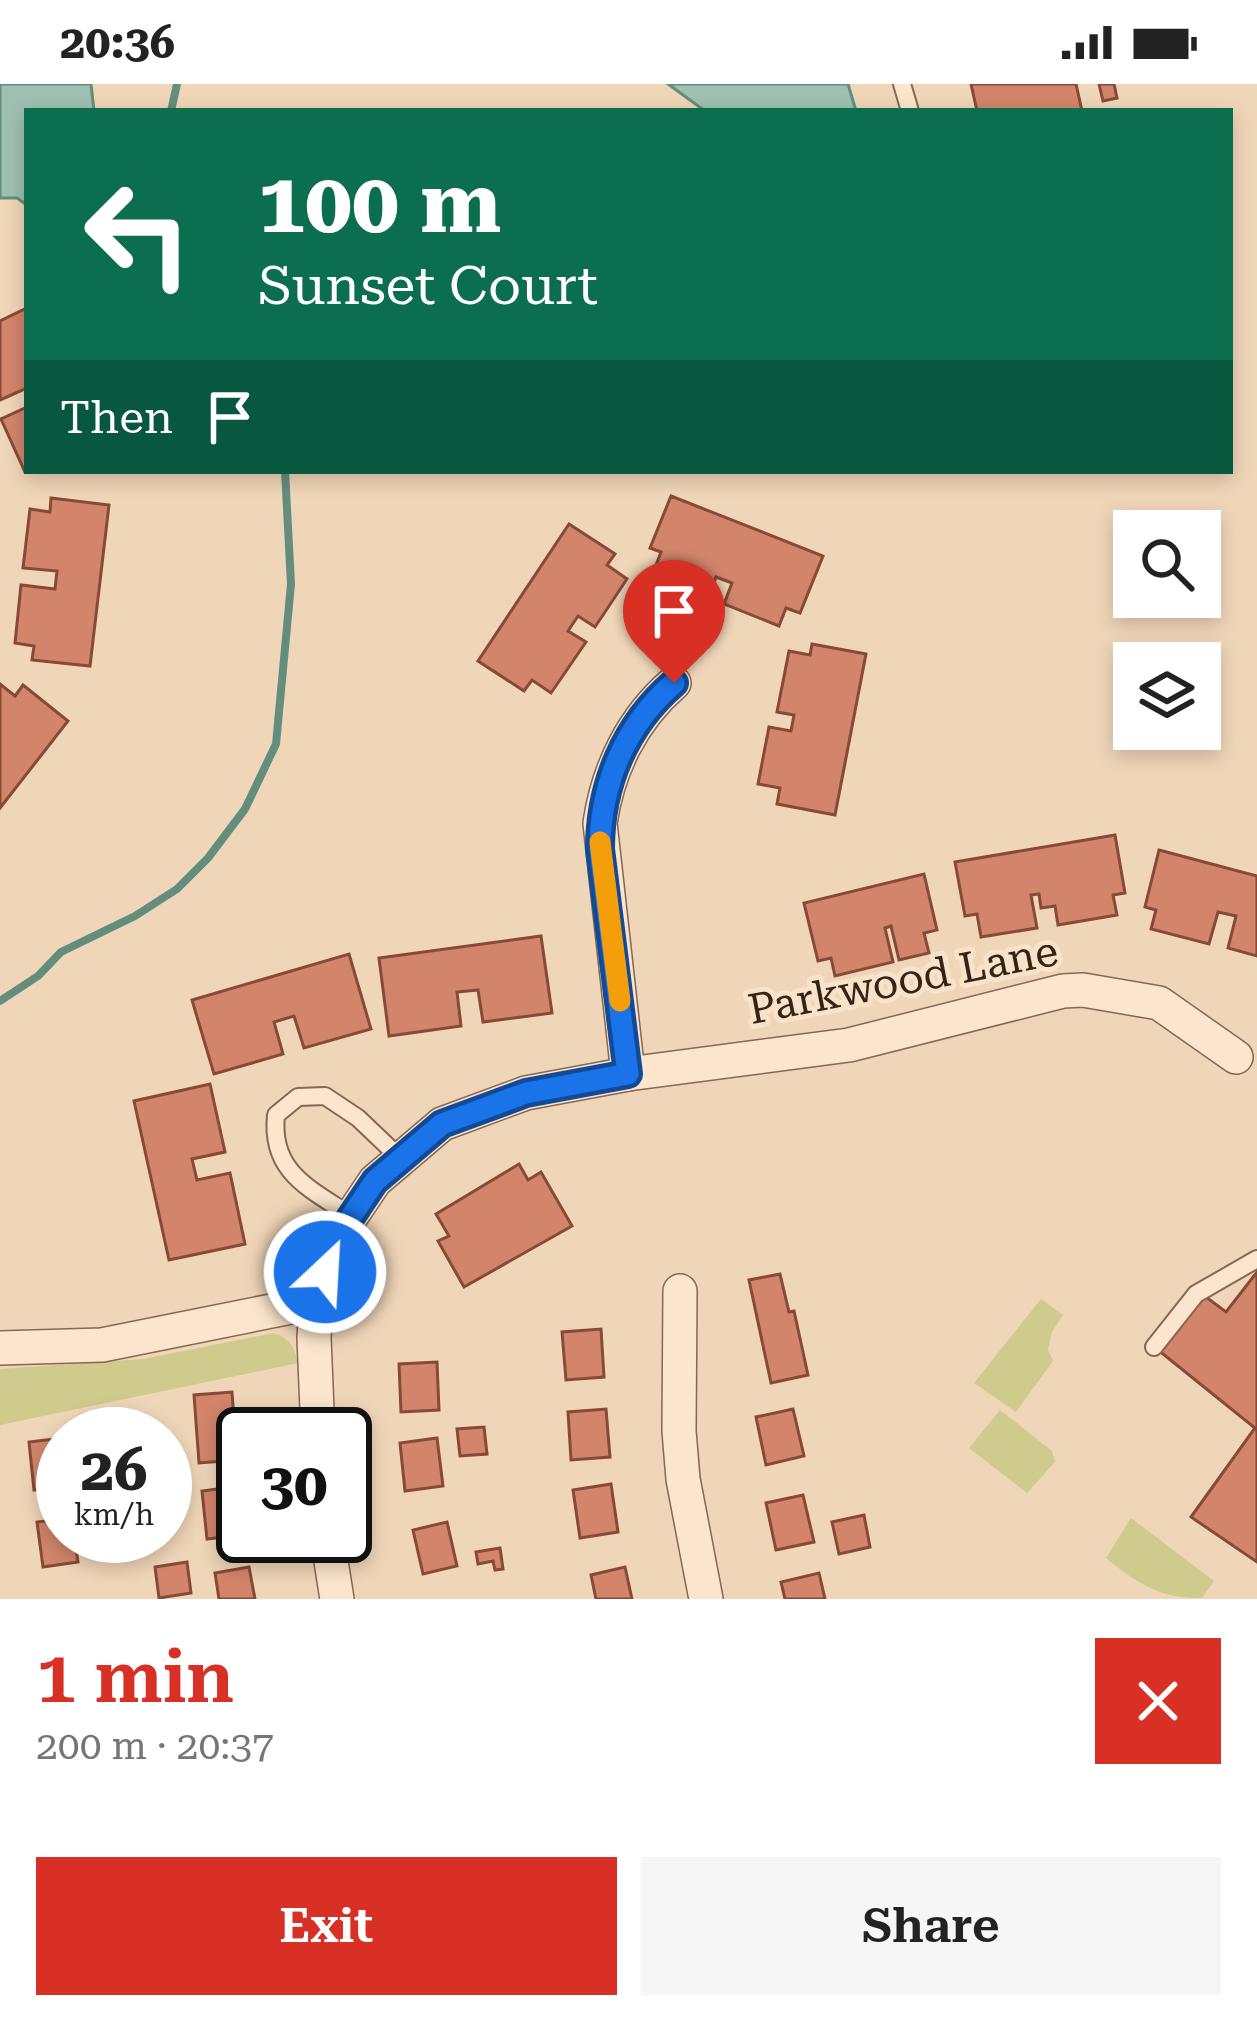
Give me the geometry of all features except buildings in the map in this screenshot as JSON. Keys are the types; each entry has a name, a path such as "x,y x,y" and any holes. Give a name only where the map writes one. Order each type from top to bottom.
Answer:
{"street":[{"path":"628,1074 600,823 604,792 617,760 649,705 674,683"},
{"name":"Parkwood Lane","path":"318,1407 316,1303 334,1242 375,1181 442,1124 526,1093 628,1074 849,1045 1040,995 1083,990 1160,1003 1235,1057"},
{"path":"680,1291 679,1432 706,1599"},
{"path":"0,1348 102,1346 316,1303"},
{"path":"332,1563 337,1599"}],"lane":[{"path":"351,1216 304,1184 280,1159 273,1141 276,1115 298,1096 325,1096 358,1118 401,1159"},
{"path":"1154,1347 1196,1294 1257,1259"}],"shaded area":[{"path":"0,84 91,84 94,108 24,108 24,203 0,198"},
{"path":"668,84 848,84 855,108 701,108"},
{"path":"1041,1299 1063,1315 1048,1350 1053,1361 1016,1412 974,1383"},
{"path":"274,1333 291,1344 298,1363 87,1407 36,1407 36,1418 0,1425 0,1369 143,1359"},
{"path":"1000,1410 1052,1451 1055,1462 1027,1493 969,1448"},
{"path":"1131,1518 1214,1581 1202,1598 1150,1588 1106,1558"}],"waterway":[{"path":"172,108 177,84"},
{"path":"0,1001 38,976 61,952 135,916 177,889 245,809 276,744 291,584 285,474"}],"slow traffic":[{"path":"600,842 620,1001"}],"route":[{"path":"325,1272 334,1242 375,1181 442,1124 526,1093 628,1074 600,823 604,792 617,760 649,705 674,683"}]}
